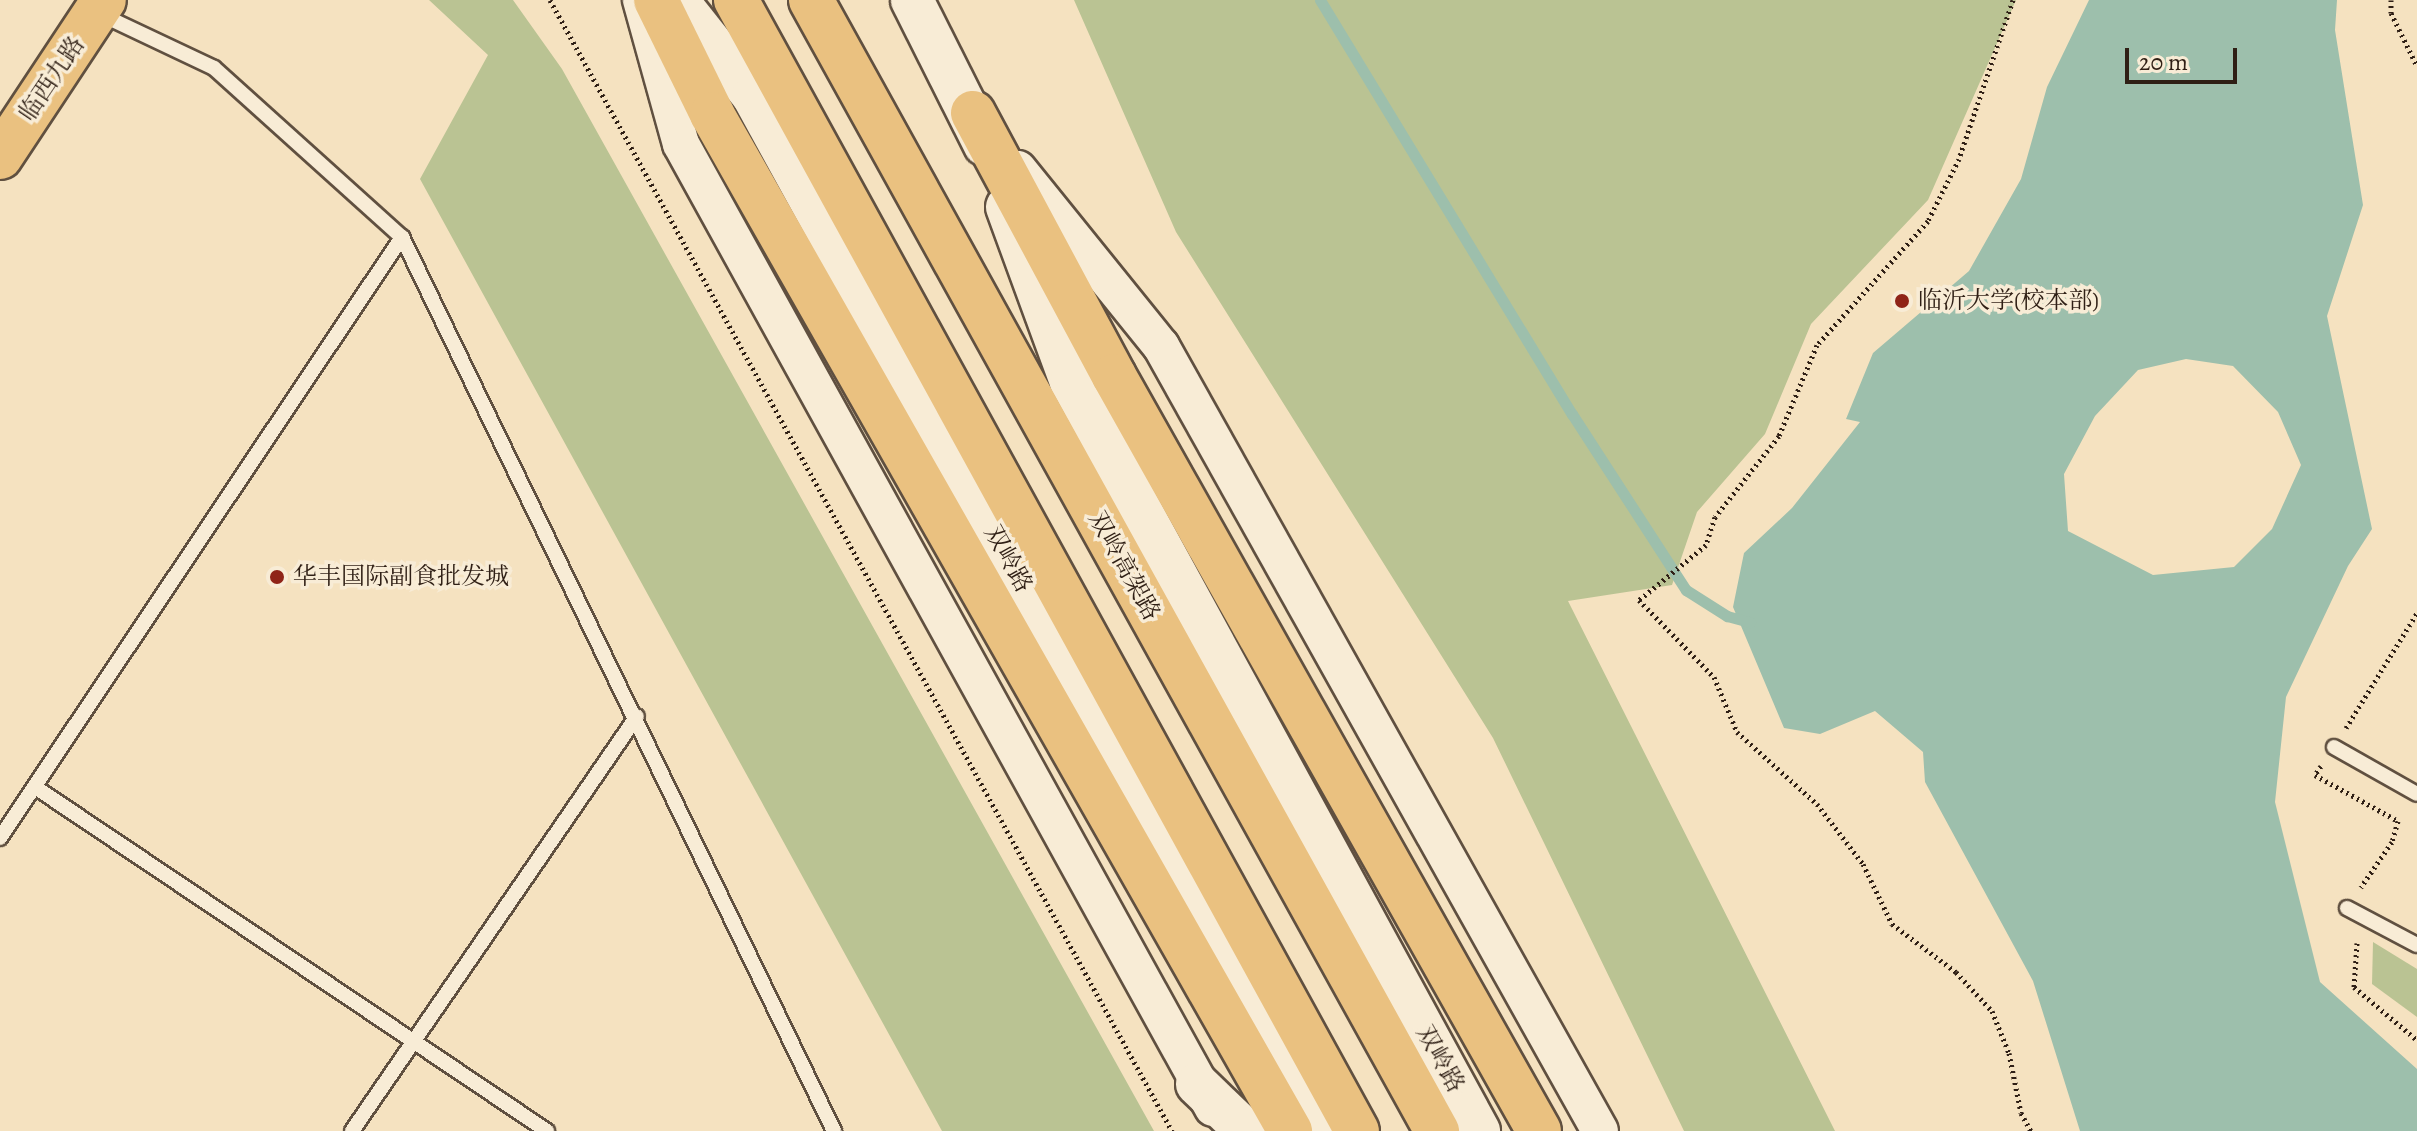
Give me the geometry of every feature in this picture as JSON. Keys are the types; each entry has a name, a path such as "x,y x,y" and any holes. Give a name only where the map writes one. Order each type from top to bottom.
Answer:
{"main road":[{"path":"656,0 712,114 1290,1131"},
{"name":"双岭路","path":"677,0 753,96 1321,1131"},
{"path":"736,0 1357,1131"},
{"name":"双岭高架路","path":"811,0 1437,1131"},
{"name":"双岭路","path":"912,0 973,113 1071,382 1479,1131"},
{"name":"临西九路","path":"0,157 106,4"},
{"path":"973,113 1114,376 1539,1131"},
{"path":"1197,1084 1246,1131"}],"street":[{"path":"641,0 681,144 1197,1084 1228,1131"},
{"path":"973,113 1161,346 1600,1131"}],"lane":[{"path":"106,4 214,68 402,237 637,716 834,1131"},
{"path":"0,838 402,237"},
{"path":"352,1131 637,716"},
{"path":"2334,747 2417,794"},
{"path":"35,787 547,1131"},
{"path":"2347,908 2417,945"}],"path":[{"path":"550,0 1172,1131"},
{"path":"2013,0 1959,159 1928,221 1817,345 1779,436 1715,517 1706,545 1639,600 1714,677 1737,732 1817,804 1863,864 1892,924 1956,972 1992,1011 2009,1053 2021,1113 2031,1131"},
{"path":"2391,0 2391,13 2417,66"},
{"path":"2417,613 2315,775 2398,821 2392,842 2347,908 2356,927 2354,987 2417,1040"}],"shaded area":[{"path":"429,0 513,0 562,69 1154,1131 942,1131 420,179 488,55"},
{"path":"1074,0 2016,0 1928,200 1811,324 1765,434 1697,512 1672,585 1568,601 1835,1131 1684,1131 1493,738 1176,232"},
{"path":"2089,0 2337,0 2335,30 2363,205 2327,316 2372,529 2348,566 2286,697 2275,802 2320,982 2417,1069 2417,1131 2080,1131 2033,981 1925,782 1923,752 1875,711 1820,734 1784,728 1733,607 1744,553 1792,508 1860,422 1846,419 1873,353 1969,271 2021,179 2047,87","holes":["2186,359 2233,366 2278,412 2301,465 2272,529 2234,567 2153,575 2068,531 2064,474 2095,416 2138,370"]},
{"path":"2373,942 2417,969 2417,1017 2372,984"}],"waterway":[{"path":"1320,0 1572,414 1686,590 1727,616 1750,622"}],"place":[{"name":"临沂大学(校本部)","path":"1902,301"},
{"name":"华丰国际副食批发城","path":"277,577"}]}
